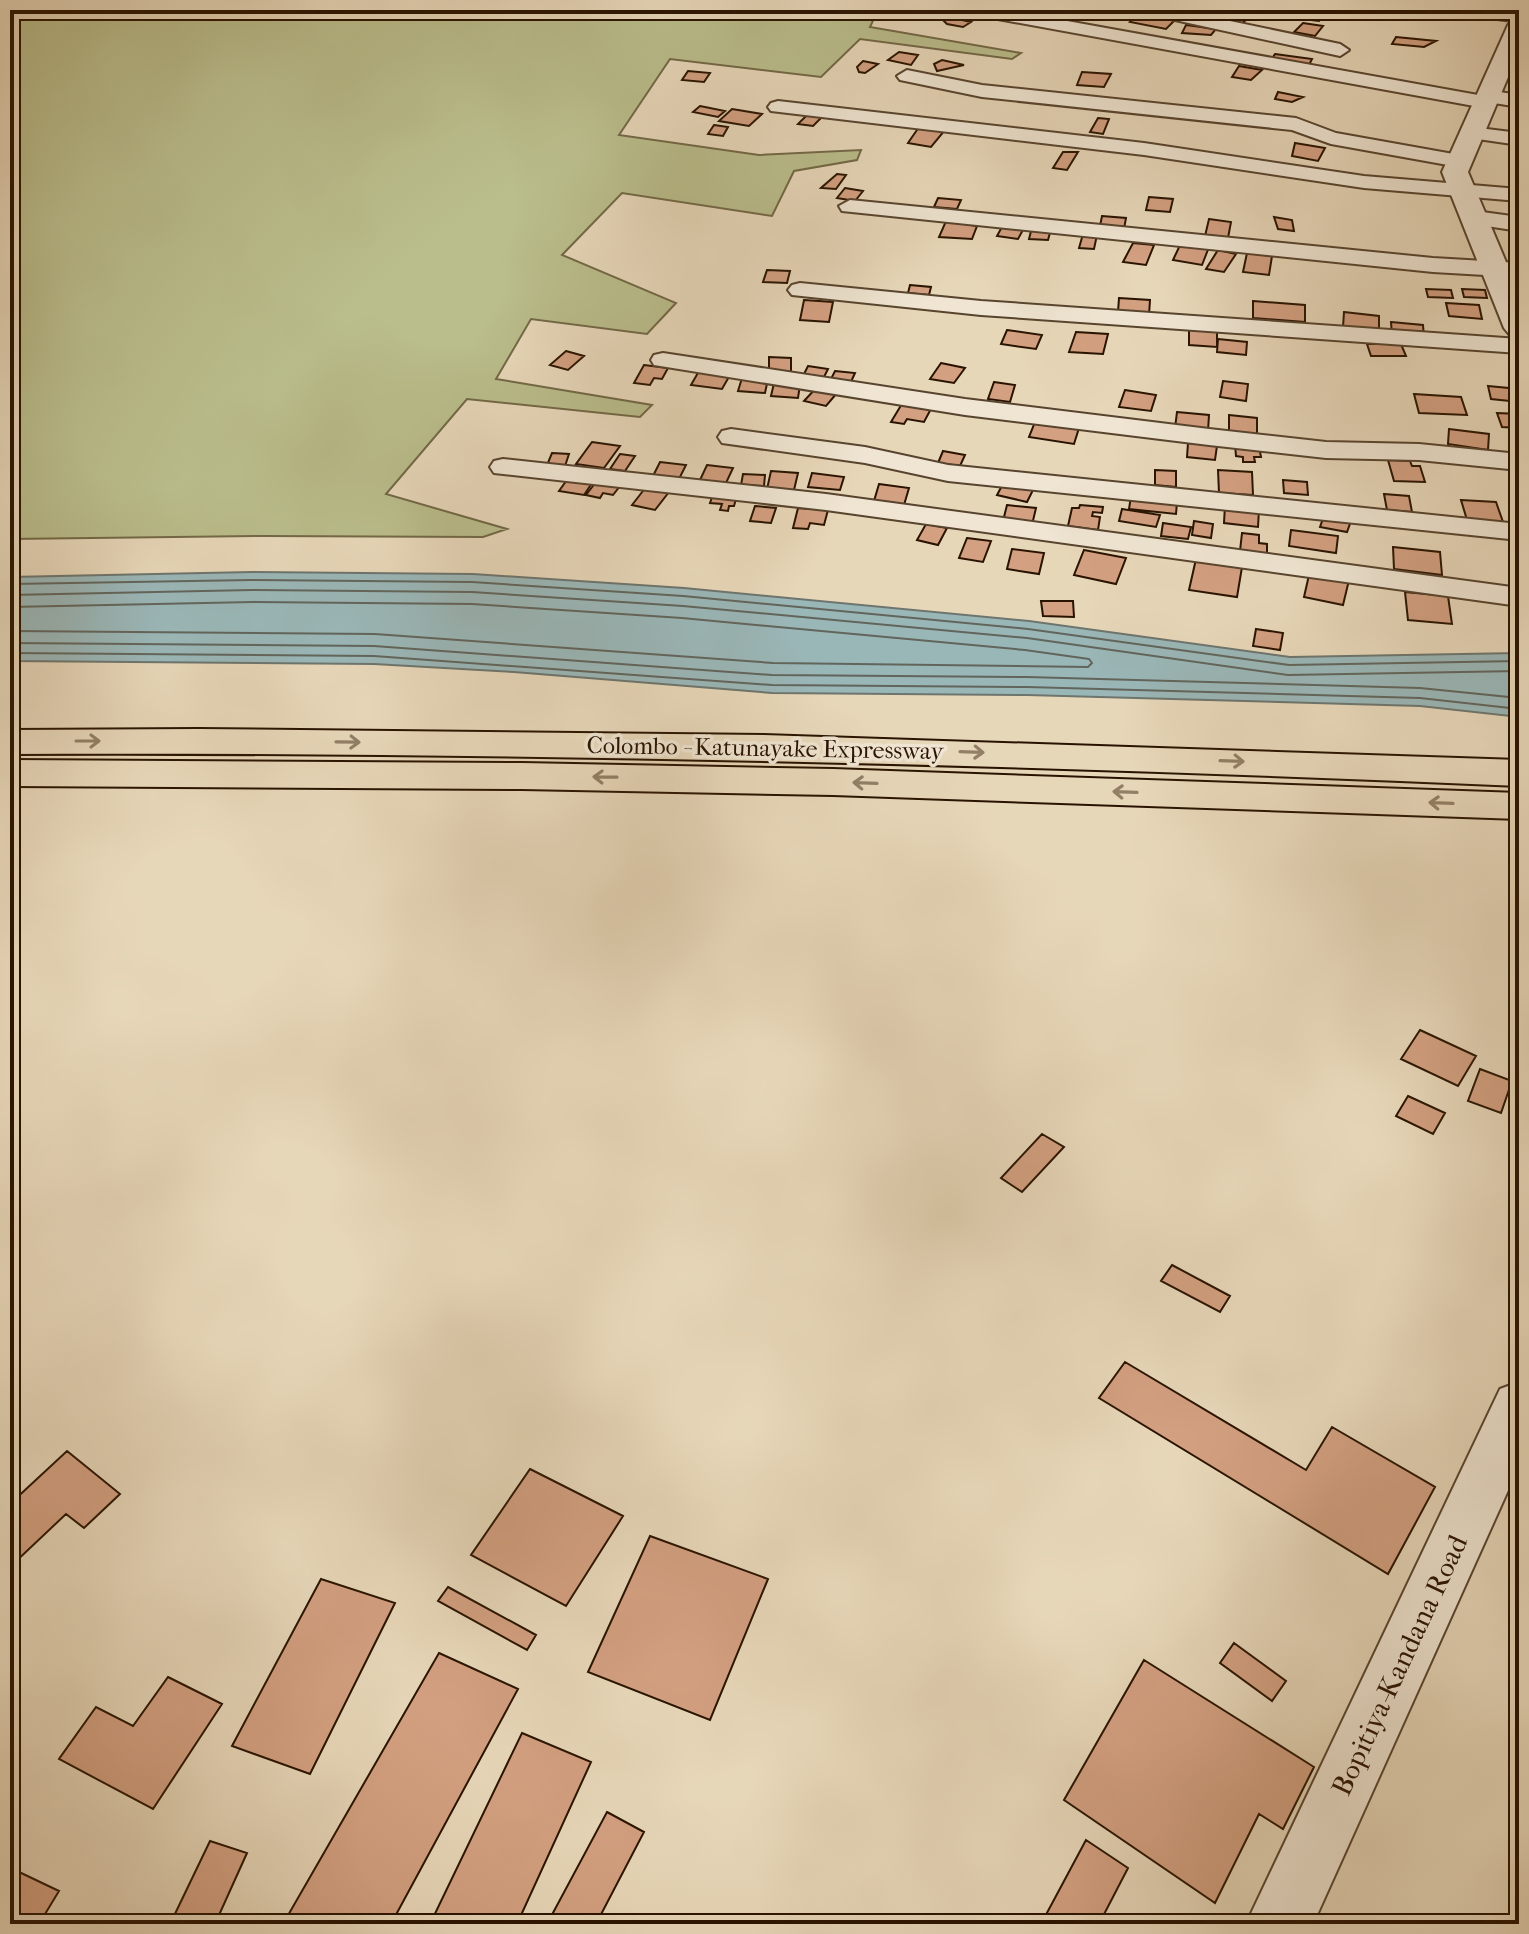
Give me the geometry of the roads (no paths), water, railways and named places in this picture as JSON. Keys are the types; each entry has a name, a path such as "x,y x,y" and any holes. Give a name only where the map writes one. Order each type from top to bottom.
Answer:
{"highway":[{"name":"Colombo - Katunayake Expressway","path":"10,742 226,740 834,748 1148,757 1519,773"},
{"name":"Colombo - Katunayake Expressway","path":"10,773 817,781 1519,806"}],"street":[{"path":"976,10 1494,81 1519,101"},
{"path":"1152,10 1356,53"},
{"path":"1469,10 1519,17"},
{"path":"1519,25 1455,172 1475,218 1506,269 1519,327"},
{"path":"907,76 982,91 1296,124 1331,138 1459,161"},
{"path":"778,107 1129,147 1364,182 1519,195"},
{"path":"1471,133 1519,139"},
{"path":"850,206 1506,269"},
{"path":"1475,218 1519,224"},
{"path":"800,290 981,308 1519,346"},
{"path":"663,360 965,407 1194,436 1326,450 1419,452 1519,462"},
{"path":"731,437 865,455 948,473 1519,532"},
{"path":"503,467 826,502 1519,597"},
{"name":"Bopitiya-Kandana Road","path":"1279,1924 1519,1406"}],"water":[{"path":"252,572 473,574 684,588 1029,621 1290,657 1519,653 1519,717 1420,706 1027,695 772,693 374,664 10,661 10,577"}]}
